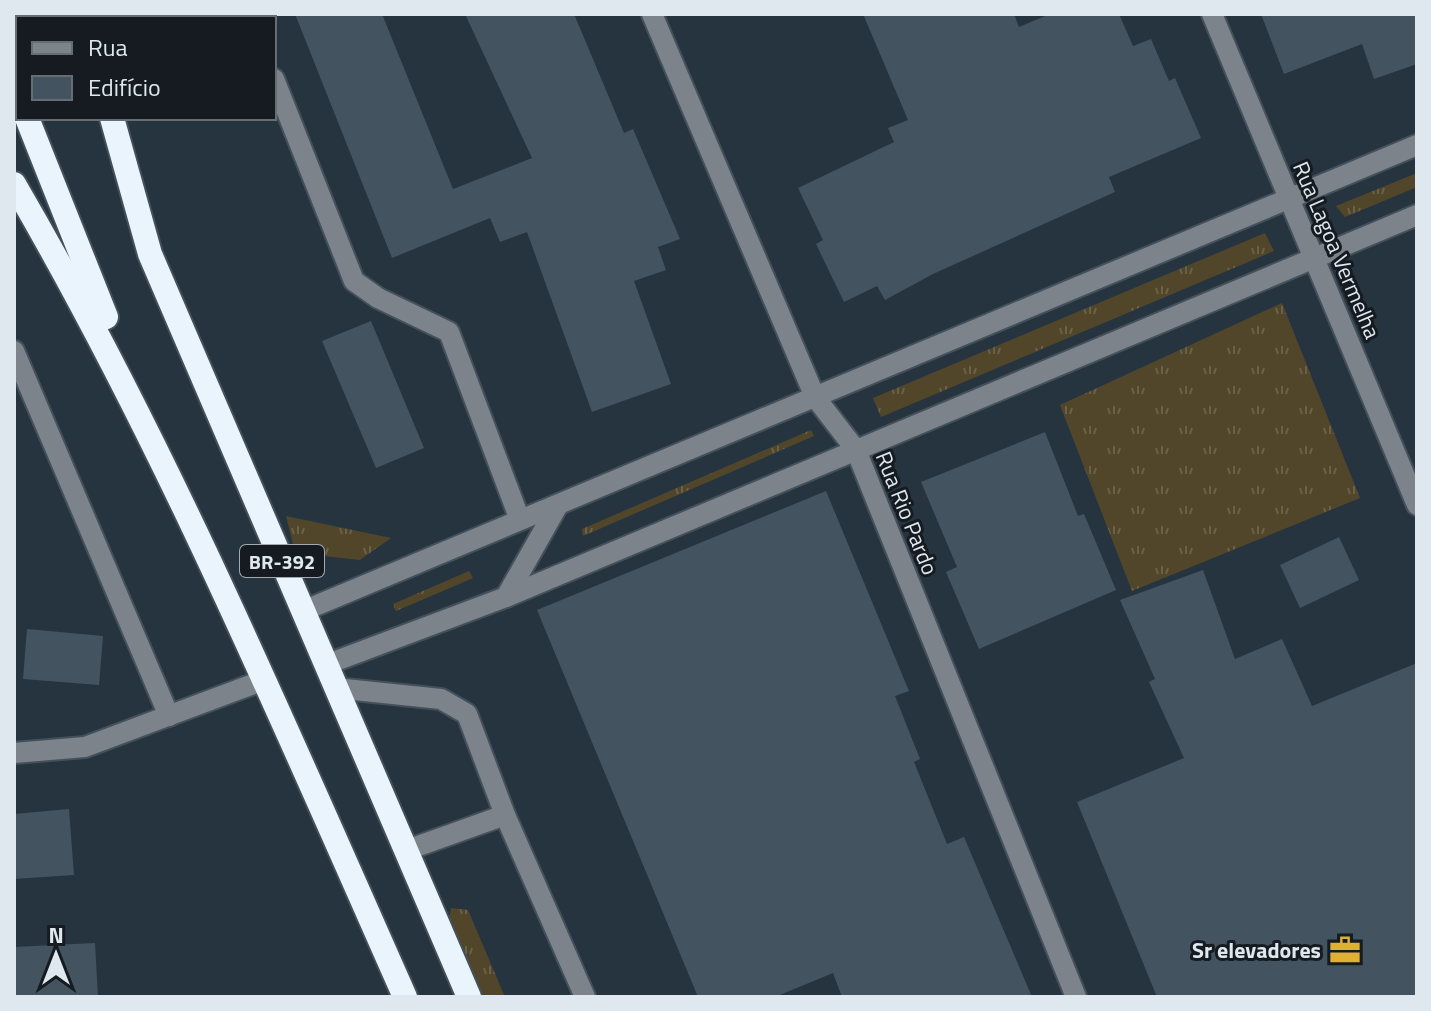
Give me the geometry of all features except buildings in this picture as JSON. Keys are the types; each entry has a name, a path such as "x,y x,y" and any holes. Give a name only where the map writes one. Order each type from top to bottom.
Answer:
{"highway":[{"name":"BR-392","path":"28,120 177,497"},
{"name":"BR-392","path":"113,120 150,254 469,997"},
{"name":"BR-392","path":"14,184 85,305 264,680 405,997"}],"street":[{"name":"Rua Rio Pardo","path":"652,14 815,397 856,450 1076,997"},
{"name":"Rua Lagoa Vermelha","path":"1212,14 1417,505"},
{"path":"276,84 354,281 378,298 449,332 520,520"},
{"path":"303,611 1417,145"},
{"path":"325,665 506,597 1417,215"},
{"path":"14,351 169,716"},
{"path":"506,597 558,505"},
{"path":"14,753 85,747 264,680"},
{"path":"335,688 441,699 467,714 505,815 585,997"},
{"path":"407,850 505,815"}],"green space":[{"path":"1417,173 1417,187 1345,217 1336,206"},
{"path":"1265,233 1274,251 881,417 873,398"},
{"path":"1282,303 1360,498 1132,591 1060,405"},
{"path":"811,430 814,436 583,536 582,529"},
{"path":"286,516 391,538 360,560 315,555 293,544"},
{"path":"469,571 473,578 396,611 393,604"},
{"path":"451,908 468,910 505,997 479,997 448,924"}],"place":[{"name":"Sr elevadores","path":"1345,950"}]}
